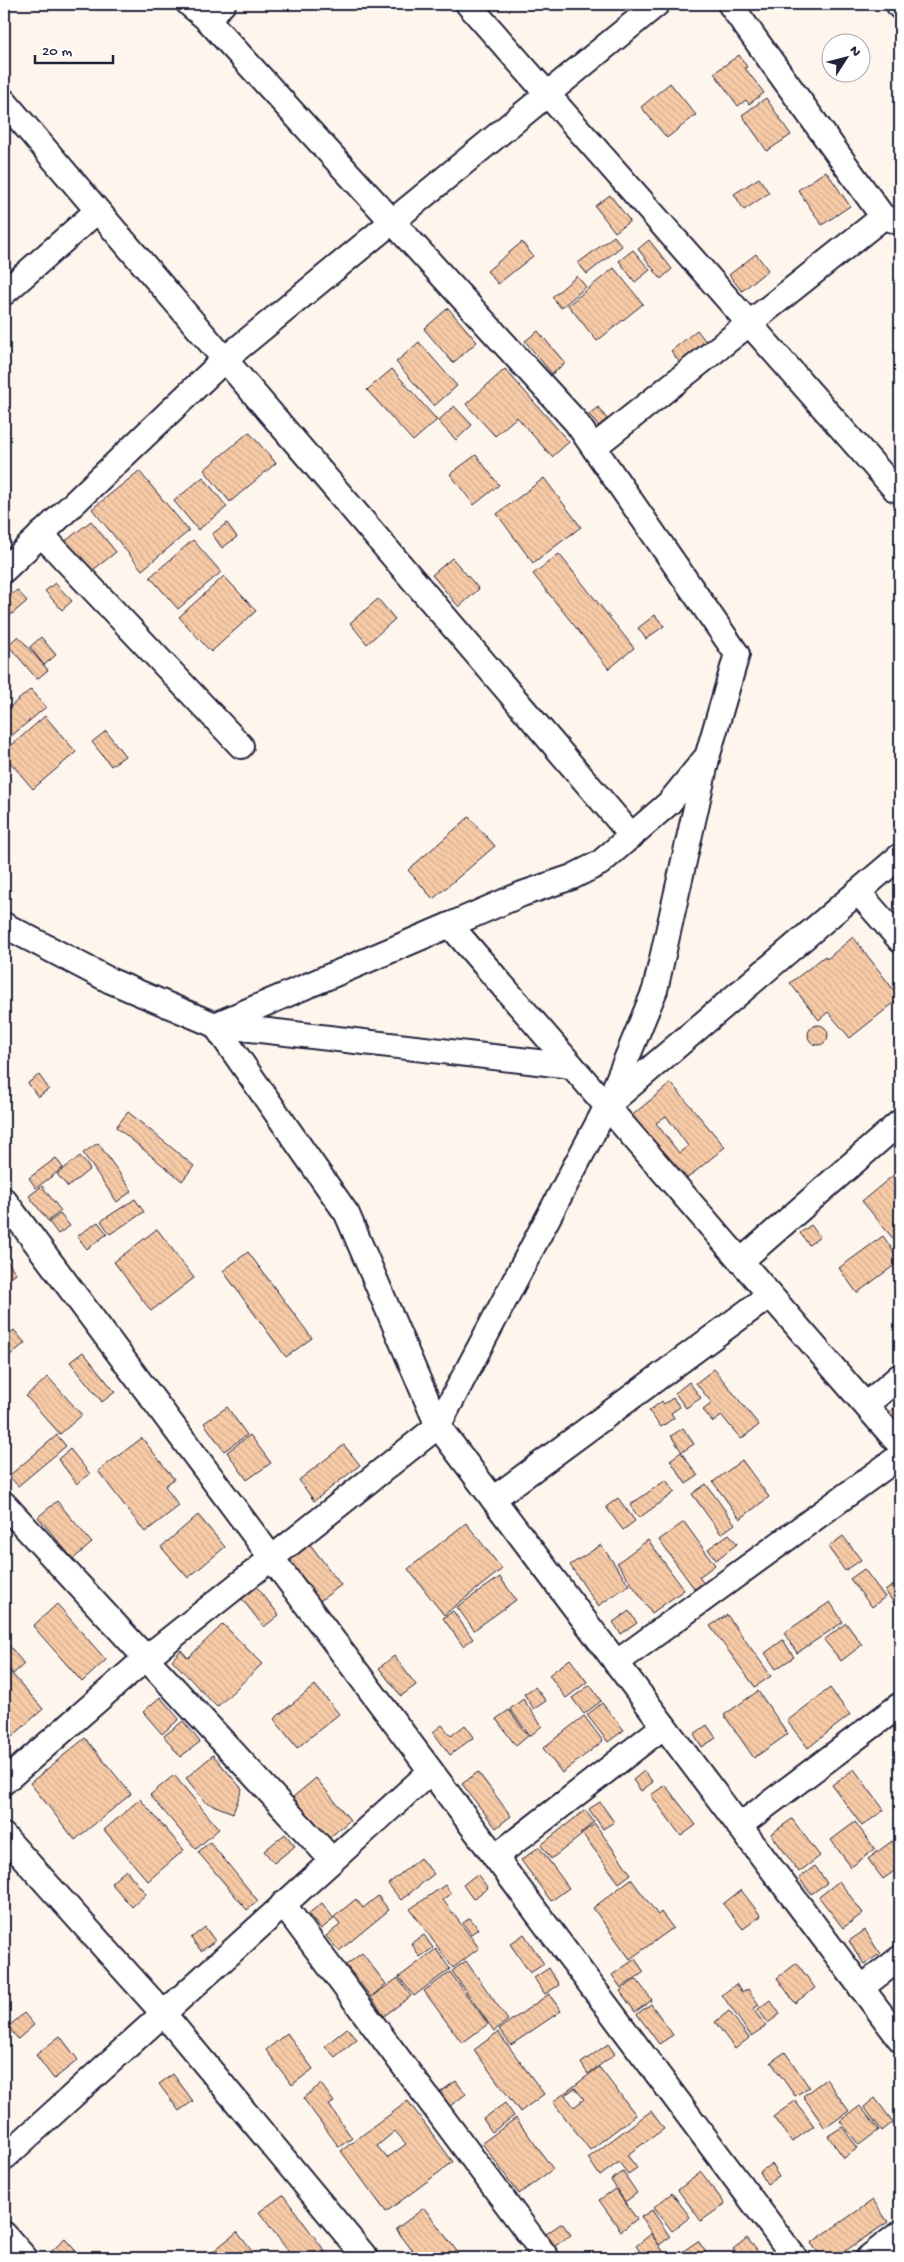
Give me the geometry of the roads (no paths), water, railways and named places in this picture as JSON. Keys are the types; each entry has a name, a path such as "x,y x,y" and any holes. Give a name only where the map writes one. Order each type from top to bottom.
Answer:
{"street":[{"path":"4,1782 146,1658 438,1426 607,1106 655,990 708,754 737,654 576,422 392,221 215,11 189,4"},
{"path":"468,4 895,489"},
{"path":"4,570 225,359 657,4"},
{"path":"594,447 749,324 892,219 730,4"},
{"path":"4,102 632,836"},
{"path":"4,293 97,211"},
{"path":"41,534 241,746"},
{"path":"215,1025 522,894 572,877 600,863 669,803 708,754"},
{"path":"607,1106 900,856"},
{"path":"858,892 900,940"},
{"path":"4,925 111,981 215,1025 572,1066"},
{"path":"450,925 900,1445"},
{"path":"215,1025 348,1214 438,1426 900,2040"},
{"path":"741,1261 900,1122"},
{"path":"4,1200 795,2258"},
{"path":"493,1500 770,1295"},
{"path":"866,1405 900,1376"},
{"path":"616,1663 900,1456"},
{"path":"4,1504 332,1860"},
{"path":"739,1826 900,1705"},
{"path":"495,1857 664,1726"},
{"path":"4,2158 430,1772"},
{"path":"4,1836 163,2013 366,2258"},
{"path":"283,1904 547,2258"},
{"path":"861,1988 900,1958"},
{"path":"4,2234 26,2258"},
{"path":"868,2258 900,2234"}]}
